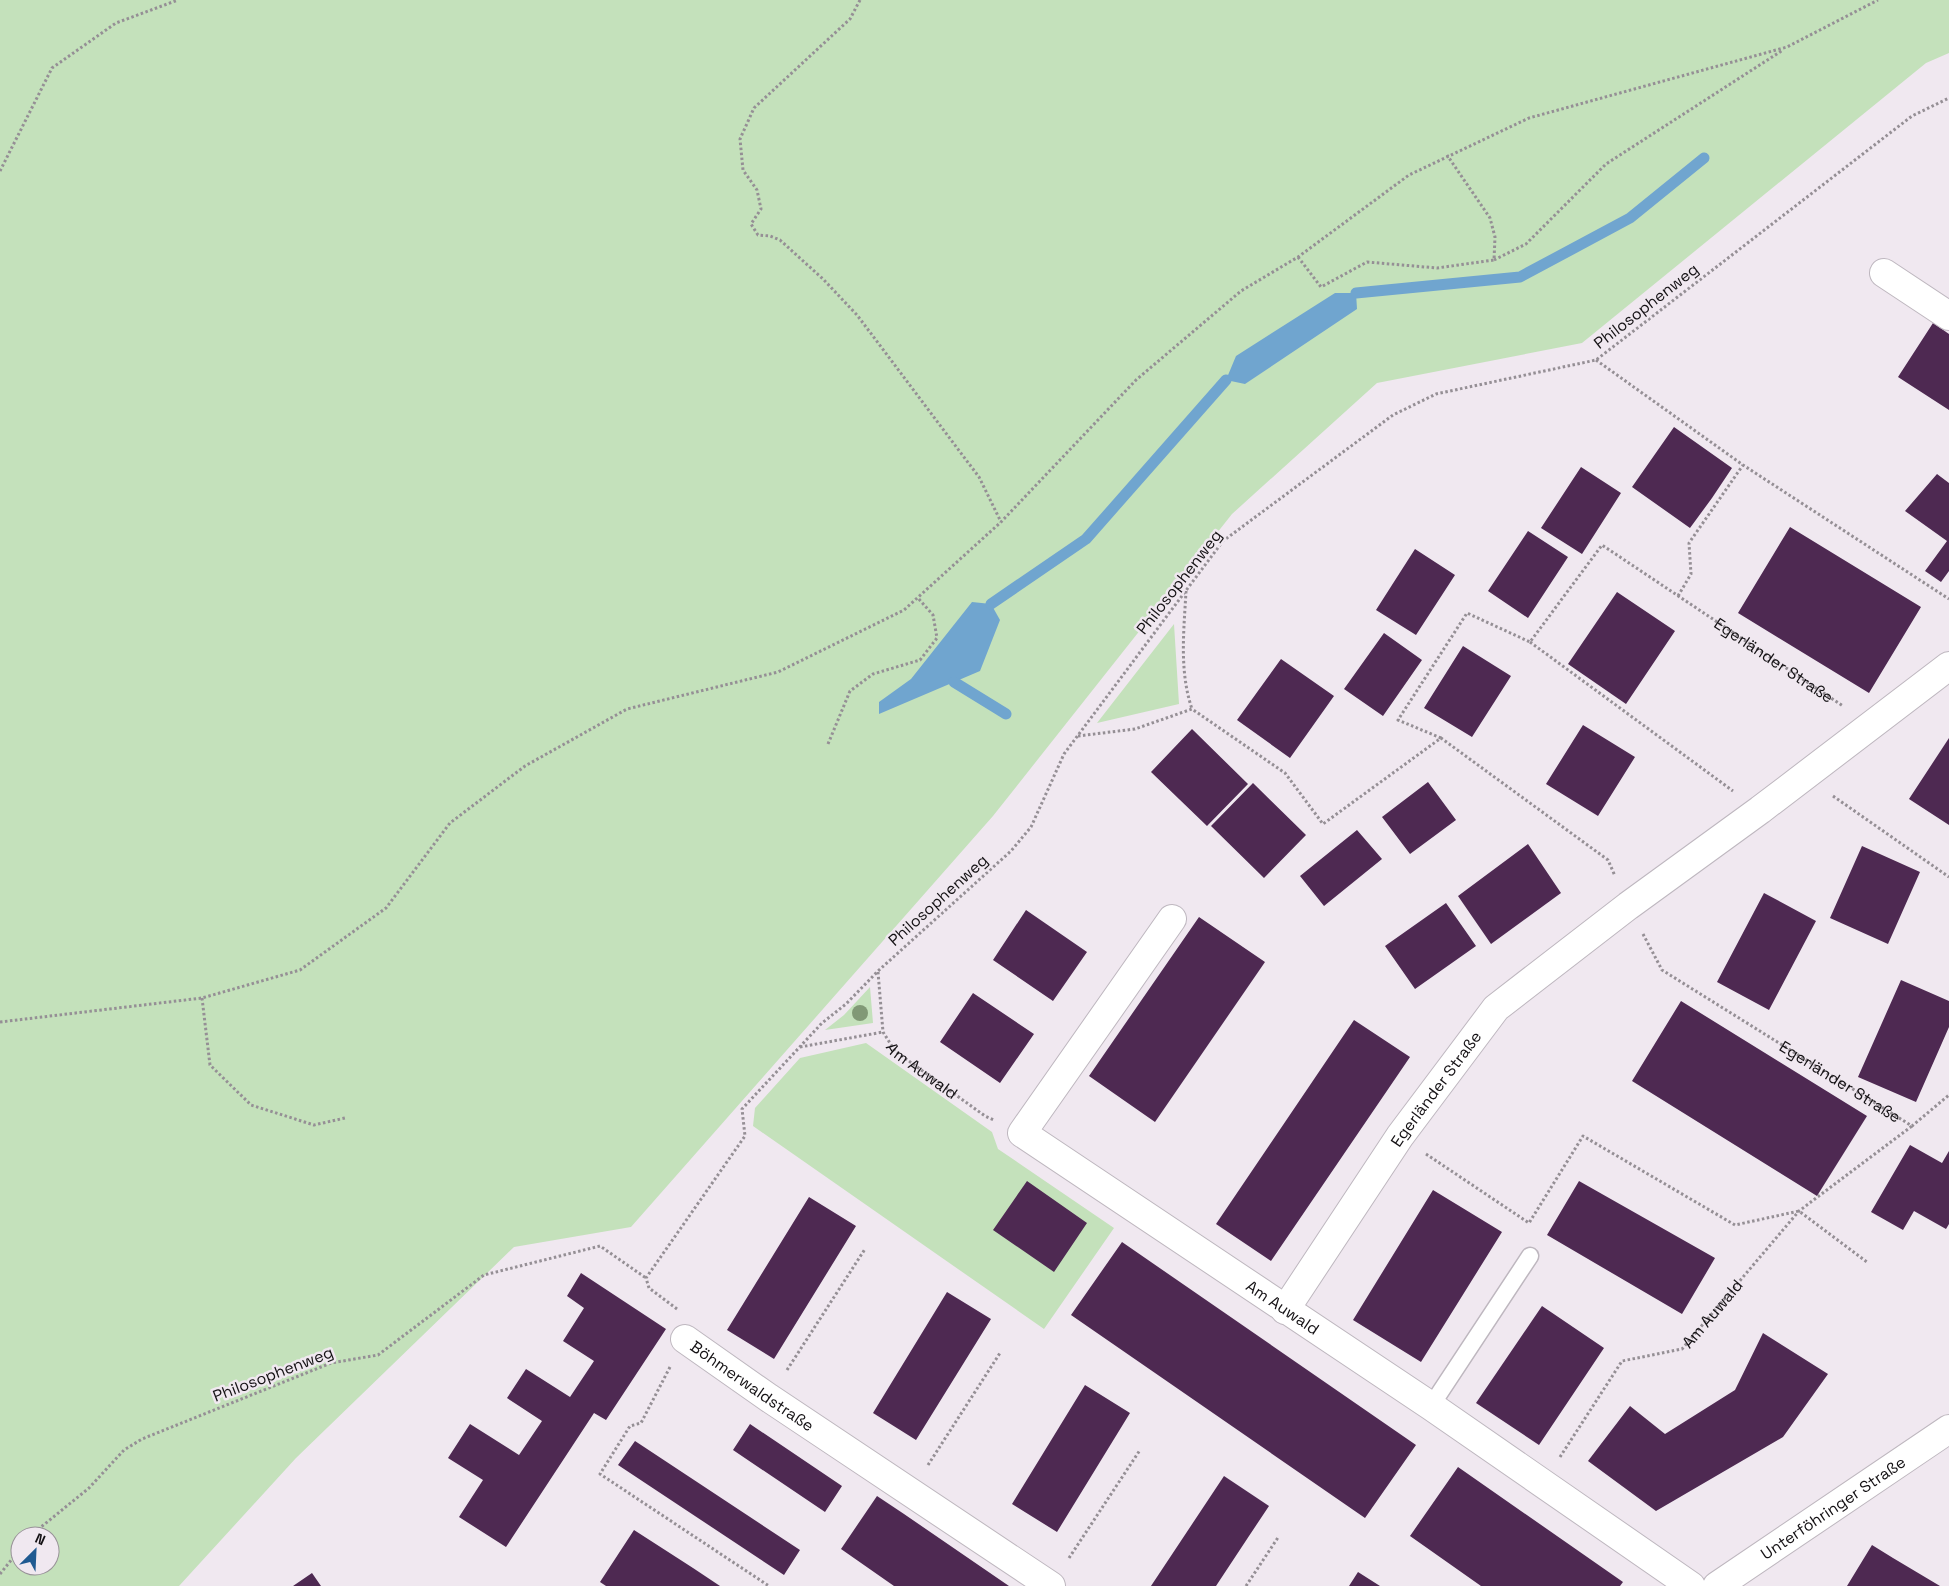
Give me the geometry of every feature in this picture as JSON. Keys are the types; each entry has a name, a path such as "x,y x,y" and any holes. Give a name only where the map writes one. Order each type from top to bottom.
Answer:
{"street":[{"path":"1884,273 1949,316"},
{"name":"Egerländer Straße","path":"1285,1310 1400,1136 1496,1008 1628,906 1760,810 1870,724 1949,666"},
{"path":"1022,1133 1172,919"},
{"name":"Am Auwald","path":"1022,1133 1431,1406 1691,1586"},
{"name":"Böhmerwaldstraße","path":"685,1339 769,1398 1051,1586"},
{"name":"Unterföhringer Straße","path":"1717,1586 1949,1429"}],"lane":[{"path":"1431,1406 1530,1256"}],"path":[{"path":"0,171 52,68 116,23 178,0"},
{"path":"860,0 850,19 754,108 740,139 743,170 757,190 761,209 751,224 758,235 770,236 780,240 823,279 857,316 979,477 1001,522"},
{"path":"1298,257 1321,287 1367,262 1436,268 1494,260 1526,244 1606,164 1787,47 1878,0"},
{"path":"0,1022 202,998 300,970 386,908 450,823 525,766 627,709 778,672 904,610 1001,522 1136,380 1241,291 1298,257 1409,175 1529,118 1787,47"},
{"name":"Philosophenweg","path":"646,1278 745,1136 742,1109 822,1023 846,1004 878,971 1011,851 1031,827 1064,754 1223,540 1393,415 1436,394 1596,360 1912,116 1949,98"},
{"path":"1448,155 1490,218 1495,237 1494,260"},
{"path":"1596,360 1743,465 1949,600"},
{"path":"1678,596 1691,574 1689,543 1743,465"},
{"name":"Egerländer Straße","path":"1870,724 1602,545 1530,642 1466,613 1398,720 1440,738 1608,860 1628,906 1662,970 1912,1126 1949,1095"},
{"path":"1186,591 1183,659 1188,696 1192,708 1285,773 1323,824 1440,738"},
{"path":"828,744 850,691 873,674 920,660 937,638 933,615 918,598"},
{"path":"1530,642 1760,810"},
{"path":"1077,736 1135,728 1192,708"},
{"path":"1804,776 1949,877"},
{"name":"Am Auwald","path":"878,971 883,1032 896,1051 985,1116 1022,1133"},
{"path":"202,998 210,1064 251,1105 314,1125 345,1118"},
{"path":"800,1047 883,1032"},
{"path":"1400,1136 1529,1223 1583,1136 1735,1225 1799,1212 1912,1126"},
{"path":"1799,1212 1866,1262"},
{"name":"Am Auwald","path":"1544,1483 1622,1361 1682,1349 1799,1212"},
{"name":"Philosophenweg","path":"42,1526 89,1488 124,1450 142,1439 331,1363 378,1354 484,1275 600,1246 646,1278 649,1288 686,1316 685,1339"},
{"path":"769,1398 865,1249"},
{"name":"Böhmerwaldstraße","path":"685,1339 641,1423 630,1426 600,1474 769,1586"},
{"path":"910,1493 1000,1353"},
{"path":"1067,1562 1140,1450"},
{"path":"1246,1586 1279,1536"},
{"path":"0,1574 10,1562"}],"green space":[{"path":"0,0 1949,0 1949,53 1926,63 1582,343 1377,383 1232,514 993,816 631,1227 514,1247 296,1458 179,1586 0,1586"},
{"path":"1174,624 1179,704 1097,723"},
{"path":"870,987 873,1023 825,1030 844,1015"},
{"path":"866,1043 992,1132 998,1149 1114,1228 1044,1329 753,1126 755,1108 800,1058"}],"water":[{"path":"1335,293 1356,293 1357,309 1245,384 1226,380 1236,356"},
{"path":"972,602 991,604 1000,620 980,671 879,714 879,702 911,679"}],"building":[{"path":"1933,323 1949,334 1949,410 1898,377"},
{"path":"1674,427 1732,468 1690,528 1632,487"},
{"path":"1581,467 1621,493 1582,554 1541,528"},
{"path":"1937,474 1949,483 1949,571 1941,582 1925,571 1947,541 1905,511"},
{"path":"1790,527 1921,607 1869,693 1738,613"},
{"path":"1528,531 1568,557 1528,618 1488,591"},
{"path":"1415,549 1455,575 1416,635 1376,610"},
{"path":"1617,592 1675,631 1626,704 1568,664"},
{"path":"1384,633 1422,660 1383,716 1344,689"},
{"path":"1463,646 1511,676 1472,737 1424,708"},
{"path":"1281,659 1334,696 1290,758 1237,720"},
{"path":"1583,725 1635,757 1598,816 1546,784"},
{"path":"1192,729 1248,784 1207,826 1151,772"},
{"path":"1949,738 1949,825 1909,799"},
{"path":"1428,782 1456,820 1410,854 1382,817"},
{"path":"1253,783 1306,835 1264,878 1211,826"},
{"path":"1357,830 1382,859 1324,906 1300,876"},
{"path":"1528,844 1561,893 1491,944 1458,896"},
{"path":"1862,846 1920,872 1888,944 1830,918"},
{"path":"1764,893 1816,921 1769,1010 1717,982"},
{"path":"1446,903 1476,946 1415,989 1385,946"},
{"path":"1026,910 1087,952 1053,1001 993,960"},
{"path":"1199,917 1265,962 1155,1122 1089,1076"},
{"path":"1901,980 1949,1001 1949,1027 1916,1102 1858,1077"},
{"path":"973,993 1034,1034 1000,1083 940,1042"},
{"path":"1681,1001 1867,1116 1817,1196 1632,1081"},
{"path":"1354,1020 1410,1057 1271,1261 1216,1224"},
{"path":"1910,1145 1942,1163 1949,1151 1949,1224 1946,1229 1914,1211 1903,1230 1871,1212"},
{"path":"1027,1181 1087,1223 1054,1272 993,1230"},
{"path":"1579,1181 1715,1258 1682,1314 1547,1235"},
{"path":"1433,1190 1502,1232 1421,1362 1353,1320"},
{"path":"809,1197 856,1226 774,1359 727,1330"},
{"path":"1122,1242 1416,1445 1365,1518 1071,1315"},
{"path":"581,1273 666,1329 606,1420 594,1413 506,1547 459,1517 483,1480 448,1458 470,1424 519,1455 542,1421 507,1398 526,1369 570,1397 594,1361 563,1341 584,1308 567,1296"},
{"path":"947,1292 991,1319 916,1440 873,1413"},
{"path":"1542,1306 1604,1348 1539,1445 1476,1403"},
{"path":"1763,1333 1828,1374 1783,1437 1656,1511 1588,1461 1630,1406 1665,1434 1735,1390"},
{"path":"1085,1385 1130,1413 1057,1532 1012,1504"},
{"path":"750,1424 842,1486 825,1512 733,1450"},
{"path":"635,1441 800,1550 784,1575 618,1465"},
{"path":"1458,1467 1623,1582 1620,1586 1481,1586 1410,1536"},
{"path":"1224,1476 1269,1506 1216,1586 1151,1586"},
{"path":"877,1496 1009,1586 894,1586 841,1549"},
{"path":"634,1530 720,1586 606,1586 600,1582"},
{"path":"1872,1545 1893,1558 1940,1586 1847,1586"},
{"path":"1358,1572 1380,1586 1349,1586"},
{"path":"312,1573 321,1586 293,1586"}],"waterway":[{"path":"1356,293 1520,277 1630,218 1704,158"},
{"path":"991,604 1086,539 1226,380"},
{"path":"954,682 1006,714"}]}
